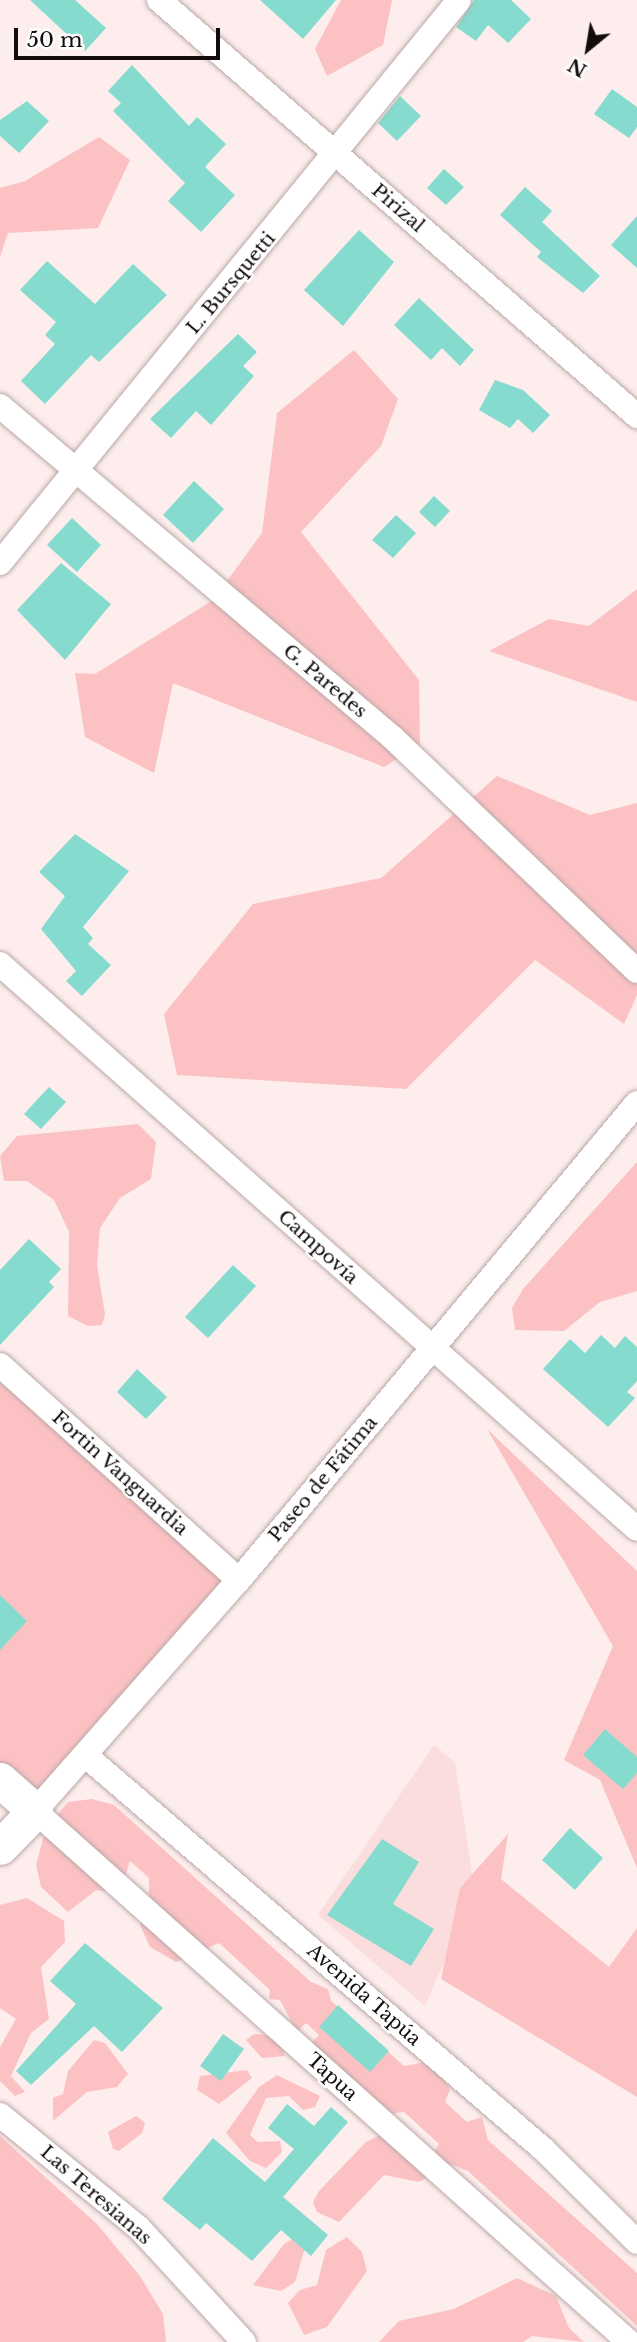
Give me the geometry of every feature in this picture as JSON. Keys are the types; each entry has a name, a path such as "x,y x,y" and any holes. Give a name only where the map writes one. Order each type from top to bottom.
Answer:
{"street":[{"name":"Pirizal","path":"159,0 637,416"},
{"name":"L. Bursquetti","path":"0,563 337,155 459,0"},
{"name":"G. Paredes","path":"0,405 74,473 393,738 637,971"},
{"name":"Campovía","path":"0,964 637,1529"},
{"name":"Paseo de Fátima","path":"0,1847 239,1580 637,1103"},
{"name":"Fortin Vanguardia","path":"0,1365 239,1580"},
{"name":"Avenida Tapúa","path":"85,1755 543,2149 637,2242"},
{"path":"0,1780 35,1811"},
{"name":"Tapua","path":"35,1811 629,2342"},
{"name":"Las Teresianas","path":"0,2115 139,2228 236,2339"}],"shaded area":[{"path":"341,0 392,0 383,45 327,76 315,49"},
{"path":"99,137 130,160 98,228 8,233 0,257 0,188 25,181"},
{"path":"354,350 398,399 381,446 301,532 419,680 420,744 384,767 173,683 154,773 85,737 75,673 95,674 213,600 262,533 277,413"},
{"path":"637,589 637,702 489,651 549,619 589,626"},
{"path":"497,776 590,815 637,803 637,995 624,1024 535,960 406,1089 177,1075 164,1014 253,904 381,878"},
{"path":"138,1124 156,1142 151,1179 120,1198 100,1228 97,1265 105,1314 102,1325 88,1326 68,1316 69,1232 54,1200 27,1181 4,1181 0,1156 17,1136"},
{"path":"637,1162 637,1291 600,1302 564,1331 515,1330 512,1308 523,1289"},
{"path":"0,1365 239,1580 35,1811 0,1781"},
{"path":"487,1429 637,1571 637,1868 600,1780 564,1760 613,1646"},
{"path":"434,1745 455,1762 475,1892 425,2006 318,1915"},
{"path":"92,1799 114,1805 311,1982 328,1989 331,2001 404,2066 426,2062 445,2079 450,2090 445,2102 467,2122 482,2117 488,2140 637,2273 637,2326 468,2171 450,2164 419,2182 384,2175 339,2222 317,2212 313,2202 319,2191 366,2142 397,2127 431,2156 439,2144 404,2112 381,2115 311,2043 319,2035 306,2023 297,2032 280,2000 269,1999 270,1990 219,1943 176,1962 150,1947 140,1925 149,1904 149,1878 130,1861 120,1893 96,1890 68,1912 41,1887 36,1865 46,1828 68,1802"},
{"path":"508,1834 501,1879 609,1967 637,1928 637,2097 441,1979 460,1888"},
{"path":"27,1898 64,1921 65,1942 41,1967 49,2019 31,2033 11,2076 25,2092 15,2096 0,2081 0,2047 16,2019 0,2008 0,1905"},
{"path":"254,2034 277,2036 285,2056 262,2058 246,2040"},
{"path":"94,2040 105,2043 128,2074 117,2087 87,2092 53,2121 53,2098 63,2094 68,2071"},
{"path":"247,2070 252,2078 219,2104 197,2090 200,2076"},
{"path":"277,2075 320,2096 315,2107 303,2110 289,2096 266,2098 250,2135 258,2142 280,2141 282,2152 266,2168 250,2161 226,2133 259,2087"},
{"path":"136,2116 145,2123 142,2133 119,2151 113,2149 108,2132"},
{"path":"0,2136 97,2224 140,2276 163,2314 166,2342 0,2342"},
{"path":"299,2235 306,2244 295,2282 281,2291 253,2285 284,2244"},
{"path":"347,2237 362,2252 367,2271 327,2327 304,2335 288,2303 300,2290 317,2285 326,2250"},
{"path":"517,2278 556,2296 569,2328 584,2342 532,2336 523,2342 379,2342 399,2321 454,2309"}],"building":[{"path":"30,0 75,0 106,28 85,51"},
{"path":"260,0 336,0 303,39"},
{"path":"474,0 511,0 531,19 508,43 488,25 476,41 456,27"},
{"path":"132,65 189,126 197,117 226,144 205,167 235,195 201,232 168,201 185,183 113,111 121,103 108,91"},
{"path":"612,89 637,107 637,127 629,138 594,114"},
{"path":"400,96 421,116 397,141 378,123"},
{"path":"27,101 49,121 19,153 0,136 0,120"},
{"path":"444,169 464,187 446,205 427,188"},
{"path":"525,187 552,211 542,222 600,276 583,293 537,257 541,252 500,215"},
{"path":"637,216 637,268 611,245"},
{"path":"359,230 394,262 343,326 304,290"},
{"path":"47,261 95,304 133,264 167,295 99,362 91,355 45,404 21,381 55,344 45,335 56,322 20,290"},
{"path":"419,298 474,350 460,366 442,348 431,360 394,325"},
{"path":"238,334 257,352 243,366 254,376 211,425 196,411 171,438 150,419"},
{"path":"495,380 523,390 550,415 533,433 518,419 510,428 479,410"},
{"path":"194,481 224,509 193,543 163,515"},
{"path":"434,496 450,511 435,527 419,512"},
{"path":"396,515 416,533 393,558 372,540"},
{"path":"72,518 101,545 77,572 47,545"},
{"path":"61,563 111,604 65,660 17,610"},
{"path":"75,834 129,871 83,927 93,938 88,944 111,965 82,996 66,981 76,971 41,929 65,896 39,872"},
{"path":"49,1087 66,1102 41,1129 24,1114"},
{"path":"29,1239 61,1269 49,1282 54,1287 0,1345 0,1270"},
{"path":"233,1265 256,1286 208,1338 185,1317"},
{"path":"601,1335 615,1348 625,1336 637,1347 637,1381 627,1392 635,1398 608,1427 543,1369 570,1339 585,1353"},
{"path":"137,1369 167,1397 146,1419 117,1392"},
{"path":"0,1595 27,1621 0,1650"},
{"path":"605,1729 637,1757 637,1773 623,1789 583,1755"},
{"path":"570,1828 603,1858 575,1890 542,1860"},
{"path":"382,1839 419,1862 393,1904 434,1929 411,1966 327,1915"},
{"path":"85,1943 163,2008 122,2052 94,2026 31,2085 16,2071 76,2004 50,1981"},
{"path":"338,2005 389,2051 370,2072 319,2027"},
{"path":"223,2034 244,2049 221,2081 200,2066"},
{"path":"287,2104 314,2126 331,2107 348,2122 283,2197 328,2235 311,2256 281,2230 252,2261 206,2223 200,2230 162,2199 213,2138 265,2182 294,2149 268,2128"}]}
